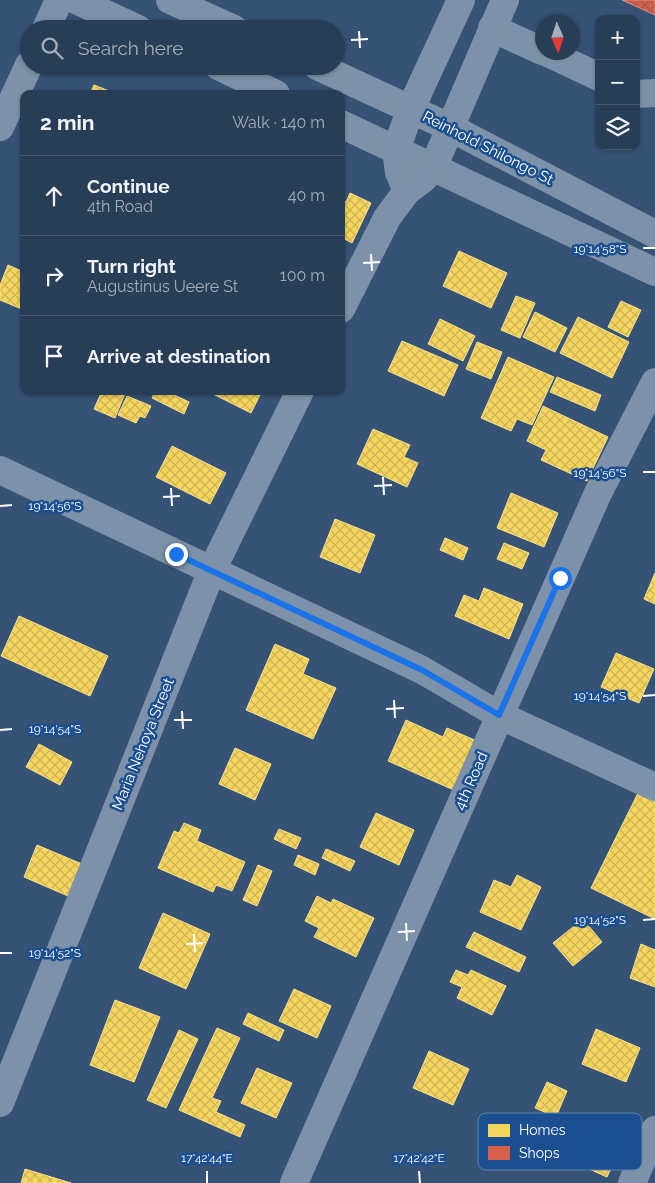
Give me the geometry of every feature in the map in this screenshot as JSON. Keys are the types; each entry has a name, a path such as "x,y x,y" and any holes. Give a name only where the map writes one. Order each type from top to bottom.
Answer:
{"street":[{"path":"50,20 59,0"},
{"path":"76,0 119,20"},
{"path":"170,0 214,20"},
{"path":"345,300 386,218 407,191 422,180 432,168 505,0"},
{"path":"407,191 399,172 396,150 411,108 459,1"},
{"path":"492,28 535,48"},
{"path":"563,60 595,75"},
{"path":"0,127 24,75"},
{"path":"237,75 268,90"},
{"name":"Reinhold Shilongo St","path":"337,75 449,127 655,234"},
{"path":"640,94 655,93"},
{"path":"345,126 655,272"},
{"name":"4th Road","path":"294,1183 598,493 655,382"},
{"name":"Maria Nehoya Street","path":"0,1102 212,570 298,395"},
{"path":"0,470 422,670 499,715 655,787"},
{"path":"642,1160 655,1130"},
{"path":"632,1183 638,1170"}],"building: Homes":[{"path":"94,85 107,90 92,90"},
{"path":"350,193 371,203 352,243 345,239 346,202"},
{"path":"459,251 507,273 491,308 443,286"},
{"path":"8,265 20,270 20,308 0,300 0,285"},
{"path":"516,296 535,303 520,338 501,330"},
{"path":"621,301 641,310 628,337 608,327"},
{"path":"535,312 567,328 555,352 523,337"},
{"path":"578,317 629,342 612,378 560,353"},
{"path":"440,319 475,336 463,361 428,344"},
{"path":"402,341 458,365 444,396 388,371"},
{"path":"477,342 502,352 491,379 466,369"},
{"path":"508,357 554,377 532,425 517,419 511,431 481,418"},
{"path":"557,377 601,395 595,411 550,392"},
{"path":"100,395 124,395 115,418 94,409"},
{"path":"153,395 174,395 189,402 184,414 152,398"},
{"path":"215,395 260,395 251,413"},
{"path":"127,396 151,406 145,418 140,416 136,423 118,415"},
{"path":"543,406 608,437 587,481 541,460 546,450 527,441"},
{"path":"373,429 410,445 404,457 418,463 407,487 357,464"},
{"path":"172,446 226,473 210,504 156,477"},
{"path":"511,493 558,513 544,547 497,528"},
{"path":"335,519 375,535 360,573 320,557"},
{"path":"445,538 468,548 463,560 440,550"},
{"path":"504,543 529,553 522,569 497,559"},
{"path":"655,573 655,604 644,599"},
{"path":"484,588 523,604 509,639 455,616 464,595 479,601"},
{"path":"19,616 108,656 90,696 1,656"},
{"path":"275,644 309,659 303,674 336,688 313,739 246,710"},
{"path":"616,653 654,669 639,703 601,687"},
{"path":"406,720 443,737 447,728 479,742 456,791 388,761"},
{"path":"39,744 72,762 60,785 26,767"},
{"path":"235,748 271,764 255,800 219,784"},
{"path":"638,793 655,802 655,919 591,888"},
{"path":"376,813 414,830 399,865 360,847"},
{"path":"184,823 201,830 197,841 245,862 232,891 216,885 213,892 158,868 174,831 179,833"},
{"path":"279,829 301,838 296,849 274,839"},
{"path":"37,845 82,864 68,896 24,877"},
{"path":"326,849 355,861 350,871 322,858"},
{"path":"298,855 319,864 315,875 294,865"},
{"path":"258,865 272,871 257,906 243,900"},
{"path":"517,875 541,887 521,930 480,912 494,880 511,887"},
{"path":"317,896 331,903 333,899 374,918 356,957 314,937 319,928 305,921"},
{"path":"163,913 210,934 186,989 139,968"},
{"path":"583,919 602,942 573,966 553,943"},
{"path":"474,932 526,957 519,972 466,947"},
{"path":"641,944 655,950 655,987 630,978"},
{"path":"456,970 468,975 471,970 506,986 492,1015 457,998 462,987 450,982"},
{"path":"294,989 331,1006 317,1038 279,1021"},
{"path":"115,1000 160,1017 134,1082 90,1065"},
{"path":"248,1013 284,1030 279,1041 243,1024"},
{"path":"217,1028 240,1038 212,1098 221,1101 216,1112 245,1125 240,1137 179,1110"},
{"path":"596,1029 640,1048 626,1082 582,1064"},
{"path":"179,1030 198,1039 166,1108 147,1100"},
{"path":"429,1051 469,1069 453,1105 413,1088"},
{"path":"257,1068 292,1083 276,1118 241,1103"},
{"path":"547,1082 567,1091 558,1113 547,1113 535,1108"},
{"path":"25,1169 71,1183 21,1183"},
{"path":"591,1170 610,1170 607,1177"}],"building: Shops":[{"path":"622,0 655,0 655,15"}],"route":[{"path":"176,554 422,670 499,715 560,578"}]}
